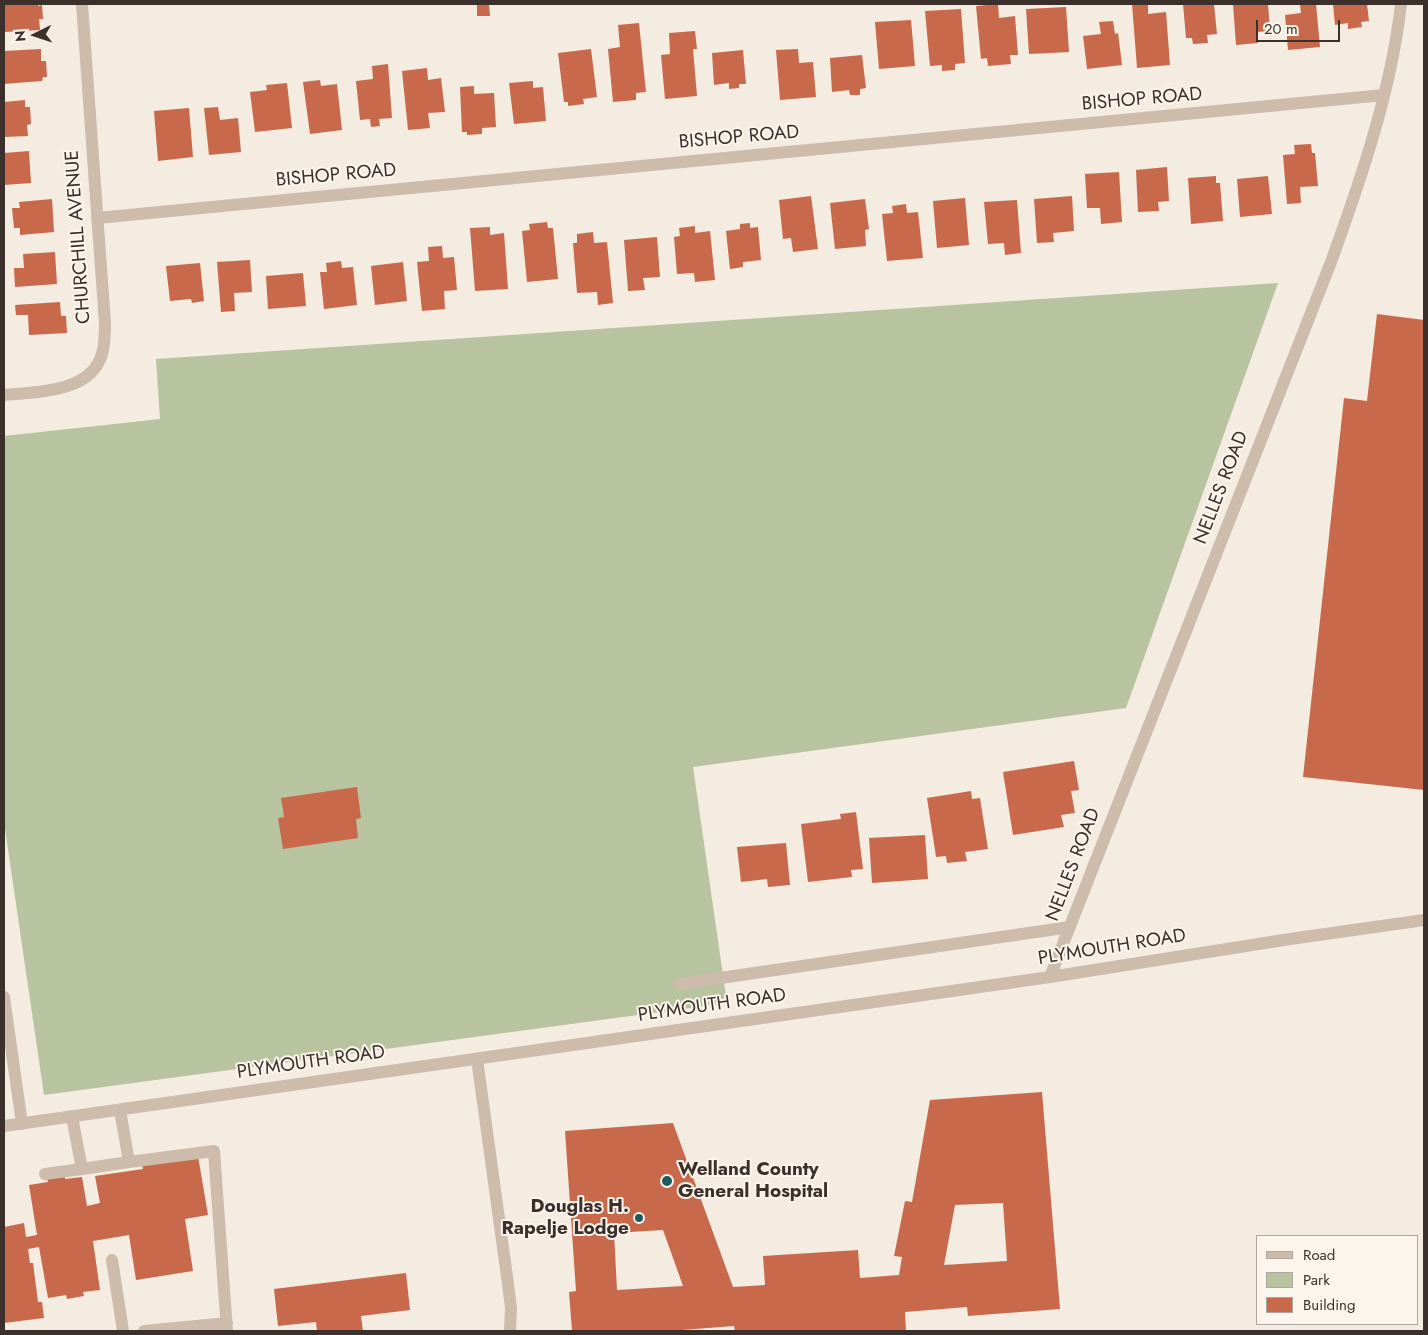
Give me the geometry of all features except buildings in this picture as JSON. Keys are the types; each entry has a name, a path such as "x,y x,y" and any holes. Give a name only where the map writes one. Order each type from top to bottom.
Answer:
{"street":[{"name":"CHURCHILL AVENUE","path":"4,395 50,390 84,379 98,364 104,347 105,323 82,4"},
{"name":"NELLES ROAD","path":"1050,976 1331,262 1354,198 1384,95 1398,31 1401,4"},
{"name":"BISHOP ROAD","path":"98,218 1384,95"},
{"name":"PLYMOUTH ROAD","path":"4,1126 1050,976 1424,920"},
{"path":"679,984 1070,927"},
{"path":"4,997 22,1124"},
{"path":"477,1059 511,1308 510,1331"},
{"path":"120,1110 129,1162"},
{"path":"72,1116 82,1169"},
{"path":"45,1174 214,1151 227,1327 144,1331"},
{"path":"112,1260 123,1331"}],"green space":[{"path":"1278,283 1126,708 693,767 727,1003 44,1095 4,822 4,436 160,419 156,359"}],"place":[{"name":"Welland County General Hospital","path":"667,1181"},
{"name":"Douglas H. Rapelje Lodge","path":"639,1218"}]}
